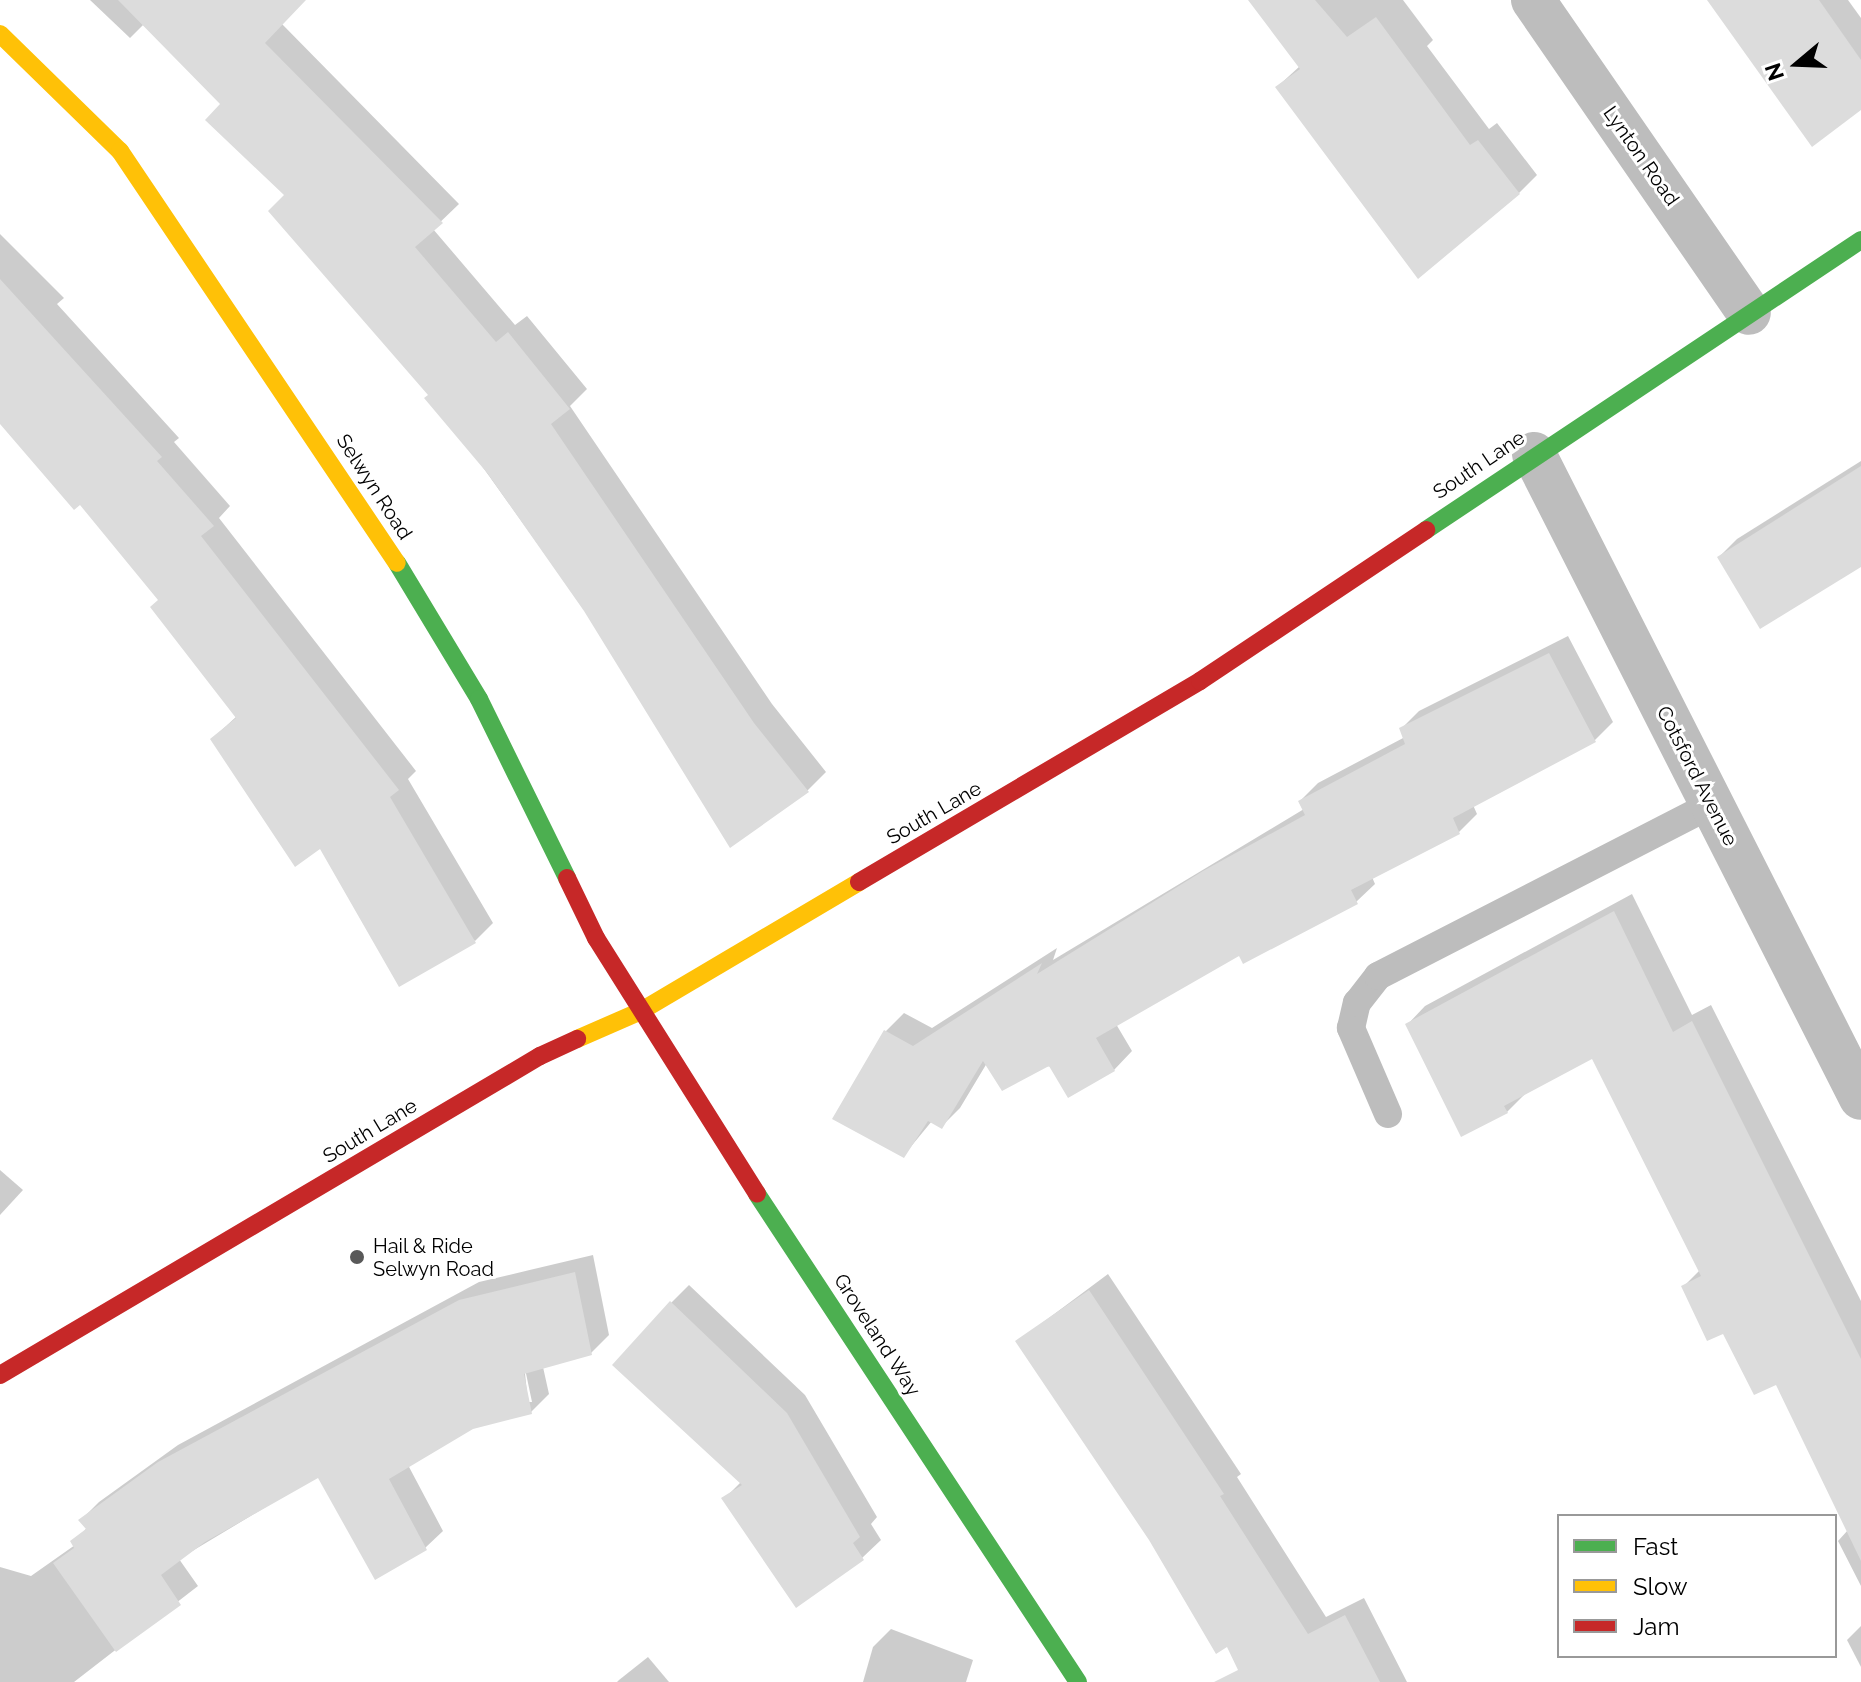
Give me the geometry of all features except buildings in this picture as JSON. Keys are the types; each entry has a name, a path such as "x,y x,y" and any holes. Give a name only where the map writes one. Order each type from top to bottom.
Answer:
{"street":[{"name":"Lynton Road","path":"1533,0 1749,313"},
{"name":"Selwyn Road","path":"0,34 120,151 363,507 479,699 596,938 641,1011"},
{"name":"South Lane","path":"0,1375 540,1056 641,1011 1200,681 1534,454 1861,240"},
{"name":"Cotsford Avenue","path":"1534,454 1861,1098"},
{"name":"Groveland Way","path":"641,1011 1078,1682"}],"lane":[{"path":"1388,1114 1351,1028 1357,1003 1378,976 1712,804"}],"traffic: fast":[{"path":"1426,530 1861,240"},
{"path":"397,563 479,699 567,878"},
{"path":"757,1194 1078,1682"}],"traffic: slow":[{"path":"0,34 120,151 397,563"},
{"path":"577,1039 641,1011 859,882"}],"traffic: jam":[{"path":"859,882 1200,681 1426,530"},
{"path":"567,878 596,938 757,1194"},
{"path":"0,1375 540,1056 577,1039"}],"place":[{"name":"Hail & Ride Selwyn Road","path":"357,1257"}]}
